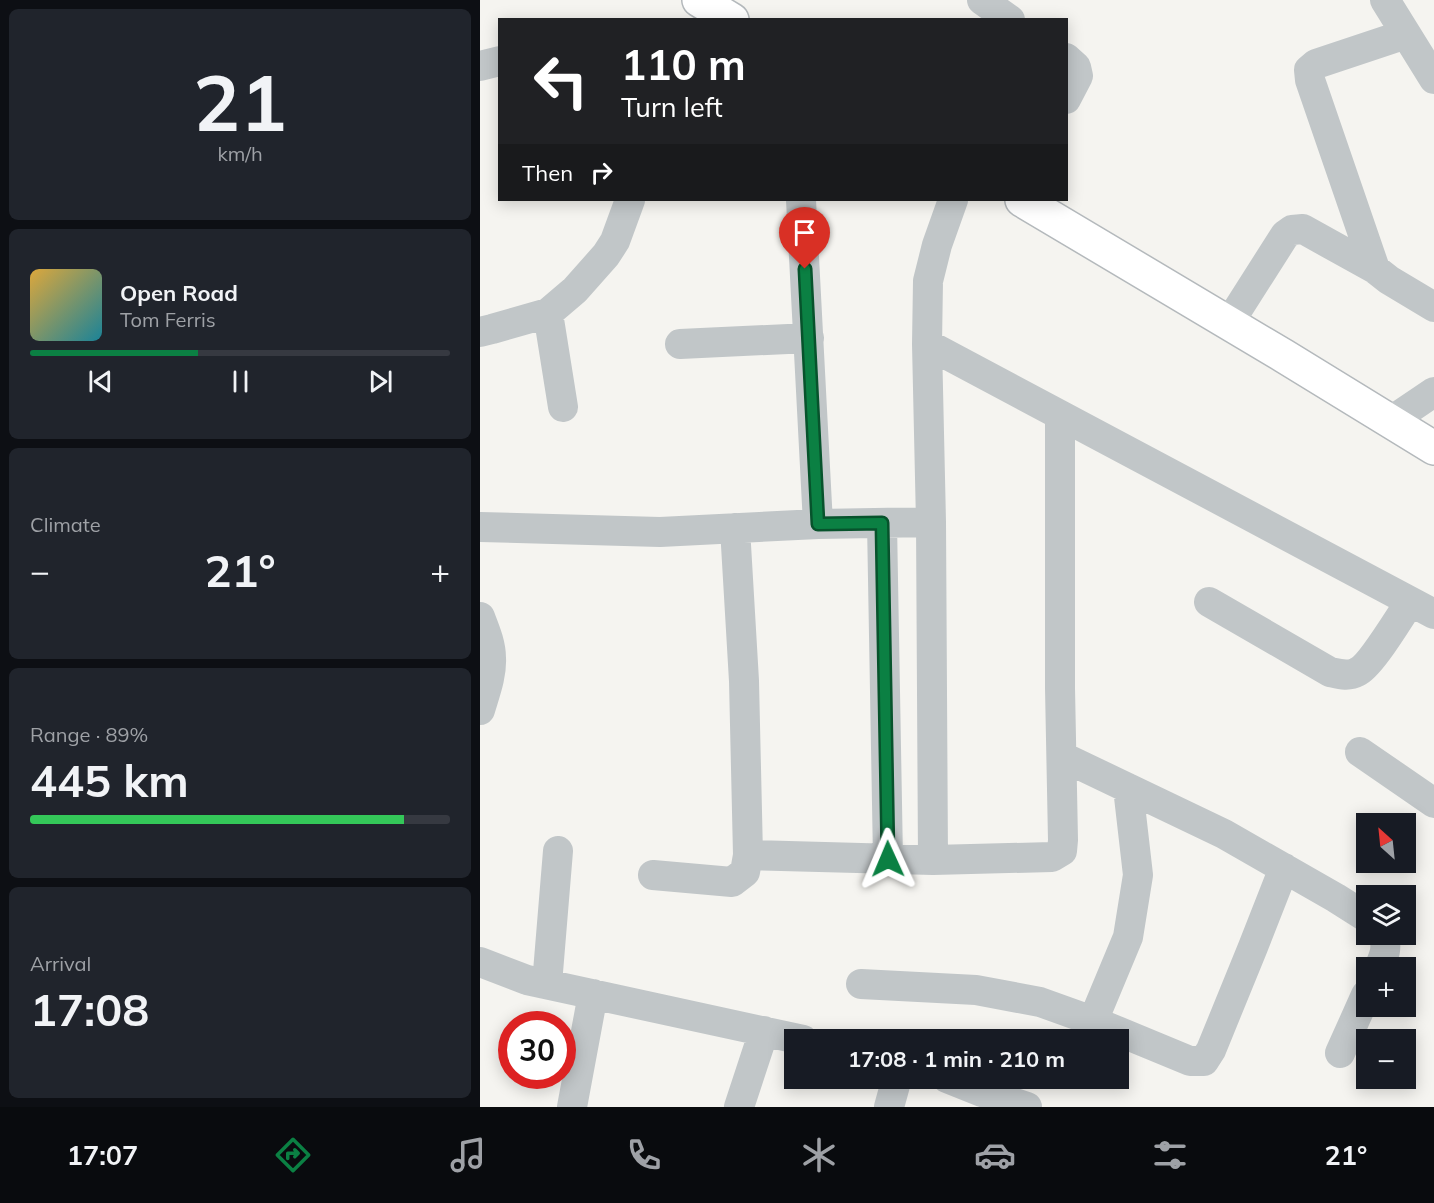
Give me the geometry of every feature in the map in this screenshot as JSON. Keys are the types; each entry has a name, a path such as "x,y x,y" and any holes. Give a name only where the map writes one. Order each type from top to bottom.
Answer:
{"main road":[{"path":"700,8 727,18"},
{"path":"1024,201 1434,448"}],"street":[{"path":"981,0 1007,18"},
{"path":"1385,0 1434,80"},
{"path":"1375,269 1310,80 1309,70 1316,64 1406,34"},
{"path":"1068,60 1076,67 1078,76 1068,95"},
{"path":"480,66 498,62"},
{"path":"484,324 548,313 575,290 606,255 615,241 630,201"},
{"path":"801,201 818,524"},
{"path":"933,860 932,522 927,344 928,281 937,245 953,201"},
{"path":"1229,323 1285,235 1292,230 1303,229 1375,269 1434,307"},
{"path":"548,313 563,407"},
{"path":"680,344 809,338"},
{"path":"927,344 1422,608 1368,664 1358,672 1344,675 1330,672 1209,602"},
{"path":"1391,422 1434,392"},
{"path":"748,855 933,860 1052,858 1062,851 1060,415"},
{"path":"480,526 660,532 818,524 932,522"},
{"path":"882,523 888,859"},
{"path":"653,875 732,882 745,872 748,855 744,681 735,528"},
{"path":"480,616 489,639 492,659 480,710"},
{"path":"1360,752 1434,803"},
{"path":"1063,757 1224,834 1356,911"},
{"path":"1093,1021 1128,937 1138,875 1128,788"},
{"path":"547,984 558,851"},
{"path":"861,984 976,990 1040,1002 1190,1061 1204,1061 1245,968 1284,868"},
{"path":"480,962 527,980 784,1036"},
{"path":"572,1107 592,994"},
{"path":"1340,1053 1356,1017"},
{"path":"739,1107 764,1031"},
{"path":"889,1107 894,1089"},
{"path":"964,1089 981,1100 1027,1107"}],"route":[{"path":"805,269 818,524 882,523 888,859"}]}
